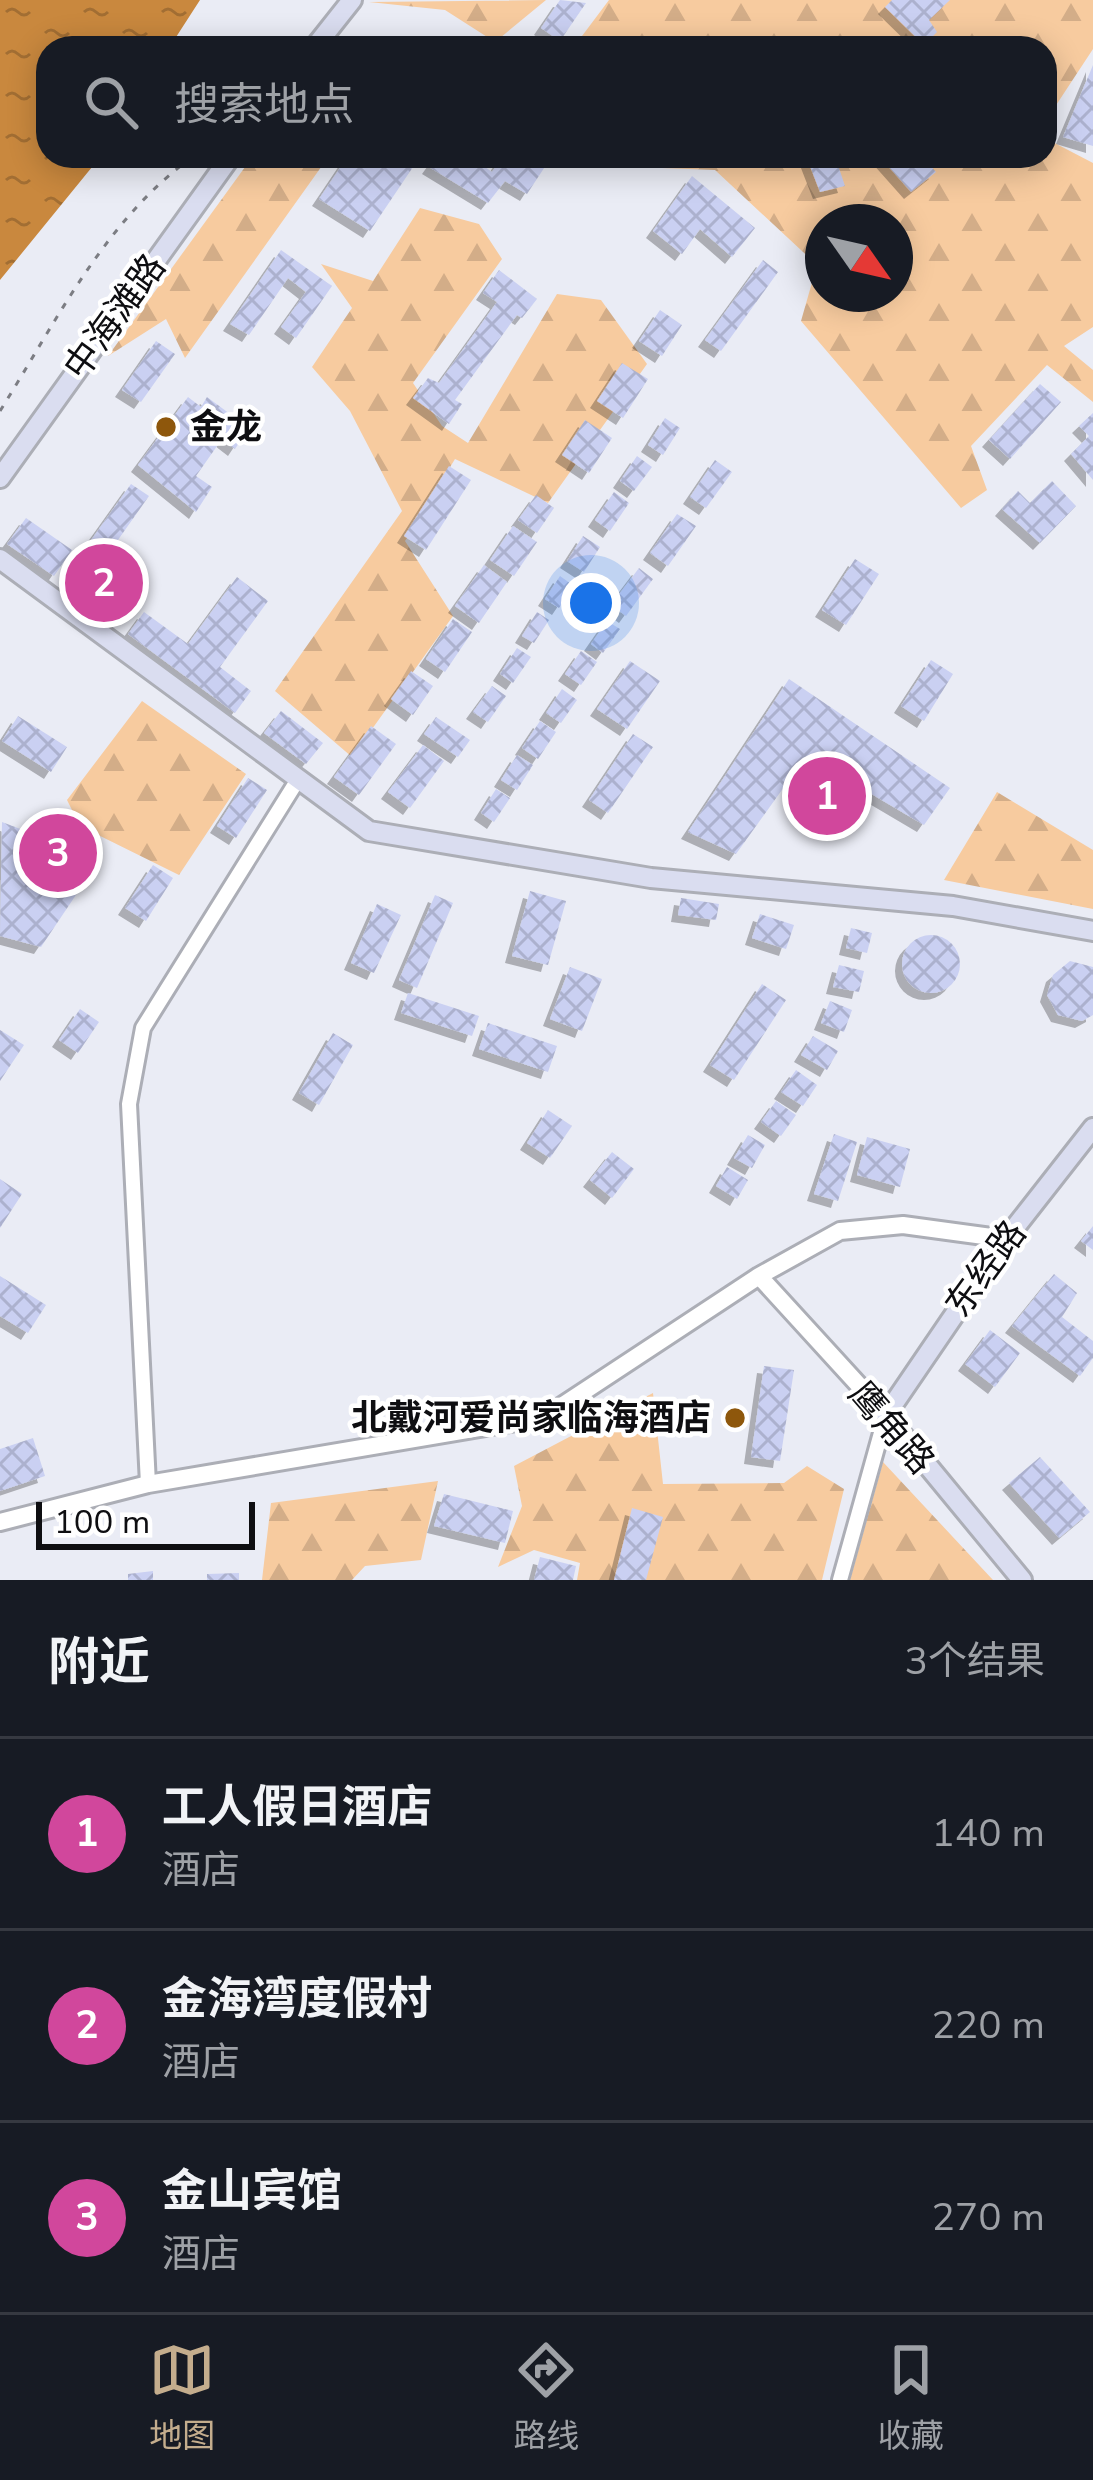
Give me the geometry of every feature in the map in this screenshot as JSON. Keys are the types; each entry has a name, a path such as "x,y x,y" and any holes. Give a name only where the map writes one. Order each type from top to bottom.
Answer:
{"main road":[{"path":"324,36 352,0"},
{"name":"中海滩路","path":"0,478 222,168"},
{"path":"0,559 369,831 651,878 953,906 1093,931"},
{"name":"东经路","path":"886,1415 1006,1239 1093,1128"},
{"name":"鹰角路","path":"886,1415 1022,1580"}],"street":[{"path":"148,1484 129,1104 135,1049 143,1028 296,781"},
{"path":"0,1522 148,1484 545,1418 758,1276 839,1231 903,1225 1006,1239"},
{"name":"鹰角路","path":"758,1276 886,1415"},
{"path":"841,1580 886,1415"}],"path":[{"path":"0,411 107,241 177,168"}],"green space":[{"path":"546,0 502,36 486,36 445,10 369,2"},
{"path":"609,0 1093,0 1093,49 1057,104 1057,36 582,36"},
{"path":"1057,144 1093,163 1093,327 1064,346 1093,370 1093,402 1047,365 971,446 987,490 961,508 801,321 805,307 805,312 913,312 913,204 805,204 805,254 715,170 662,168 1057,168"},
{"path":"244,168 320,168 185,358 166,319 108,356"},
{"path":"420,208 479,224 502,259 413,383 442,426 468,443 557,294 601,300 647,364 548,503 455,459 405,541 453,616 352,757 275,691 402,511 350,411 312,367 352,308 321,264 373,281"},
{"path":"142,701 246,774 179,875 80,826 67,800"},
{"path":"997,792 1093,850 1093,909 944,880"},
{"path":"653,1393 663,1484 784,1483 807,1466 844,1489 822,1580 577,1580 580,1563 534,1550 498,1567 522,1506 514,1466"},
{"path":"883,1462 993,1580 850,1580"},
{"path":"438,1481 421,1560 365,1566 352,1580 262,1580 271,1503"}],"water":[{"path":"0,0 200,0 177,36 36,36 36,168 91,168 0,280"}],"building":[{"path":"560,0 586,3 563,36 553,36 541,28"},
{"path":"892,0 950,0 929,20 937,32 933,36 915,36 885,7"},
{"path":"1093,65 1093,146 1063,137"},
{"path":"340,168 412,168 370,231 319,199"},
{"path":"431,168 486,168 492,172 495,168 544,168 527,194 505,181 488,203"},
{"path":"811,168 839,168 845,186 820,192"},
{"path":"890,168 932,168 936,172 911,192"},
{"path":"692,176 755,228 732,257 700,229 682,254 653,231"},
{"path":"281,250 332,286 296,338 281,327 306,292 288,278 249,335 230,324"},
{"path":"763,260 778,272 721,351 705,340"},
{"path":"499,270 537,299 522,318 517,315 455,400 462,404 449,424 413,398 428,378 439,383 497,302 483,293"},
{"path":"660,310 682,325 662,356 639,341"},
{"path":"156,341 175,354 141,402 122,390"},
{"path":"622,363 648,379 623,418 597,401"},
{"path":"1040,384 1061,402 1010,459 989,440"},
{"path":"188,397 201,407 207,397 249,428 235,449 222,439 196,476 212,487 196,512 138,465"},
{"path":"1093,413 1093,480 1071,454 1089,436 1079,426"},
{"path":"665,418 680,428 663,455 648,445"},
{"path":"585,420 612,438 589,473 562,455"},
{"path":"637,456 652,467 634,491 620,481"},
{"path":"715,460 732,472 706,508 690,497"},
{"path":"449,466 471,480 426,550 404,536"},
{"path":"1052,481 1076,506 1040,543 1002,509 1018,491 1030,503"},
{"path":"131,484 149,496 113,547 140,567 129,583 84,550"},
{"path":"614,492 629,503 610,531 595,520"},
{"path":"536,495 554,508 537,533 518,520"},
{"path":"677,514 696,526 668,566 650,553"},
{"path":"26,518 72,550 54,576 7,544"},
{"path":"513,526 537,542 514,576 490,560"},
{"path":"583,536 600,547 584,572 567,561"},
{"path":"855,559 879,574 846,625 822,610"},
{"path":"484,565 507,582 479,623 455,606"},
{"path":"639,568 653,579 626,616 611,605"},
{"path":"560,576 574,586 559,608 545,599"},
{"path":"237,577 268,601 220,667 251,691 235,713 128,634 144,612 188,644"},
{"path":"537,612 549,620 534,643 522,636"},
{"path":"453,619 472,632 445,672 426,659"},
{"path":"607,621 620,629 603,653 591,644"},
{"path":"517,648 531,657 513,683 500,674"},
{"path":"581,651 597,662 581,685 565,674"},
{"path":"931,660 953,674 924,721 901,706"},
{"path":"630,661 660,681 627,729 597,709"},
{"path":"411,671 433,686 413,715 391,699"},
{"path":"789,679 950,788 924,825 819,763 797,769 736,854 688,832"},
{"path":"492,686 506,696 488,722 473,712"},
{"path":"562,689 577,700 561,723 546,713"},
{"path":"281,711 323,743 306,764 264,733"},
{"path":"18,716 67,747 51,772 2,741"},
{"path":"436,717 470,740 458,757 424,734"},
{"path":"540,721 556,732 538,759 522,748"},
{"path":"371,726 396,744 359,795 334,777"},
{"path":"633,734 653,747 608,813 589,800"},
{"path":"423,745 444,761 410,808 388,792"},
{"path":"517,755 533,765 517,790 501,780"},
{"path":"248,778 267,790 236,838 217,826"},
{"path":"496,789 510,798 494,822 481,813"},
{"path":"2,822 65,846 88,877 41,947 0,936"},
{"path":"153,865 173,878 146,921 125,908"},
{"path":"530,891 566,901 548,965 512,956"},
{"path":"435,895 453,903 417,988 399,980"},
{"path":"681,898 719,904 716,920 678,915"},
{"path":"377,904 401,915 374,973 351,963"},
{"path":"760,914 794,925 786,949 752,938"},
{"path":"851,928 872,933 867,953 846,948"},
{"path":"931,935 952,943 960,964 952,985 931,993 910,985 902,964 910,943"},
{"path":"1070,961 1093,967 1093,1015 1082,1021 1058,1015 1047,995 1053,975"},
{"path":"839,965 864,971 859,992 833,987"},
{"path":"570,967 602,979 582,1031 550,1019"},
{"path":"762,984 786,1000 734,1080 710,1065"},
{"path":"408,993 479,1016 472,1036 401,1013"},
{"path":"830,1001 852,1010 844,1032 821,1023"},
{"path":"80,1009 99,1022 78,1053 59,1040"},
{"path":"488,1023 557,1046 548,1072 479,1049"},
{"path":"0,1030 24,1045 0,1081"},
{"path":"333,1033 353,1045 319,1105 299,1093"},
{"path":"813,1036 838,1051 827,1070 801,1055"},
{"path":"796,1070 817,1085 803,1106 781,1092"},
{"path":"776,1101 796,1115 781,1136 761,1122"},
{"path":"548,1110 572,1126 550,1158 527,1143"},
{"path":"834,1134 857,1142 838,1201 814,1194"},
{"path":"748,1135 765,1145 752,1168 734,1158"},
{"path":"867,1137 910,1149 900,1187 857,1175"},
{"path":"612,1152 634,1169 612,1198 590,1180"},
{"path":"727,1167 748,1180 737,1199 716,1186"},
{"path":"0,1179 22,1194 0,1228"},
{"path":"1093,1226 1093,1250 1081,1241"},
{"path":"1054,1274 1077,1293 1062,1317 1093,1341 1093,1358 1080,1376 1012,1326"},
{"path":"0,1276 46,1305 28,1333 0,1316"},
{"path":"990,1330 1020,1353 995,1387 965,1364"},
{"path":"764,1366 794,1370 780,1461 751,1457"},
{"path":"33,1438 45,1476 0,1491 0,1449"},
{"path":"1040,1457 1090,1512 1059,1538 1009,1483"},
{"path":"444,1494 513,1511 505,1543 434,1526"},
{"path":"632,1508 663,1517 646,1580 614,1580"},
{"path":"540,1557 576,1566 573,1580 534,1580"},
{"path":"153,1571 153,1580 128,1580 128,1574"},
{"path":"239,1573 239,1580 207,1580 207,1574"}],"place":[{"name":"金龙","path":"166,427"},
{"name":"金海湾度假村","path":"104,583"},
{"name":"工人假日酒店","path":"827,796"},
{"name":"金山宾馆","path":"58,853"},
{"name":"北戴河爱尚家临海酒店","path":"735,1418"}]}
